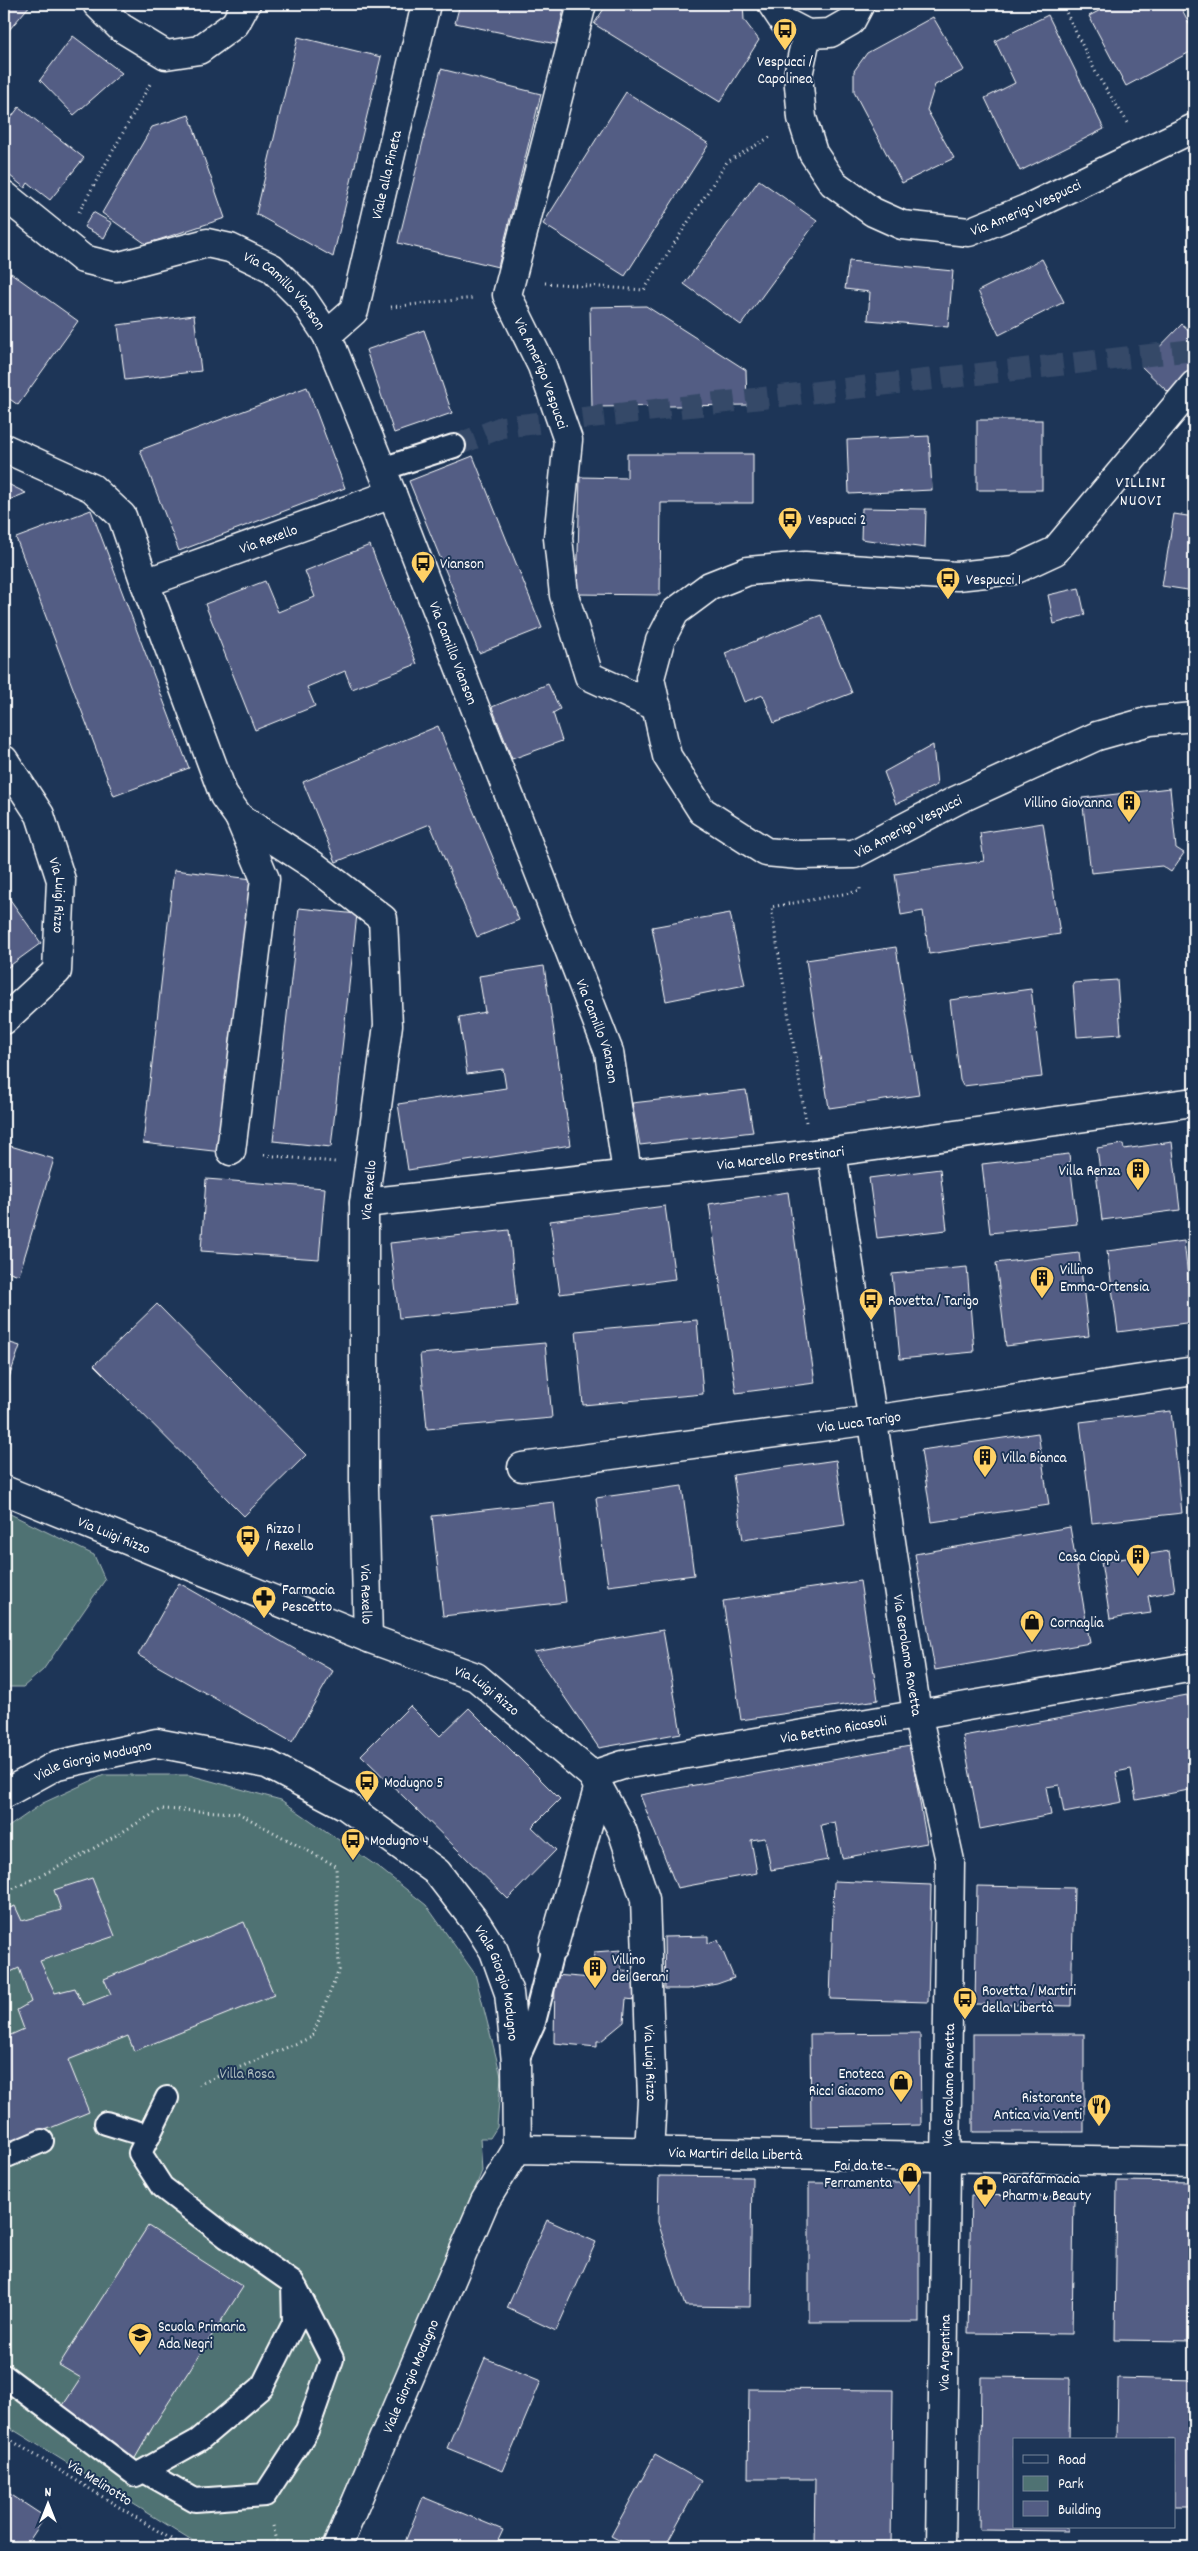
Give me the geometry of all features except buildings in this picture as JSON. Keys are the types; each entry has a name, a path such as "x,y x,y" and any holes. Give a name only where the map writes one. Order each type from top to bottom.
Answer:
{"street":[{"path":"97,4 120,27 166,55 199,50 236,24 246,4"},
{"name":"Viale alla Pineta","path":"354,312 426,4"},
{"path":"507,295 582,4"},
{"path":"772,4 784,22 807,34 830,33 851,21 860,4"},
{"name":"Via Amerigo Vespucci","path":"807,34 798,75 802,118 813,152 833,183 873,212 902,225 969,232 1026,208 1194,128"},
{"name":"Via Camillo Vianson","path":"4,195 83,259 116,267 207,243 230,248 272,268 303,299 327,335 392,494 609,1052 627,1173"},
{"name":"Via Amerigo Vespucci","path":"507,295 542,366 568,440 558,538 564,595 589,676 657,707"},
{"path":"327,335 354,312"},
{"name":"Via Amerigo Vespucci","path":"1194,385 1055,551 1014,570 957,576 805,566 748,571 710,586 676,612 660,641 650,678 667,756 702,811 766,852 799,855 854,854 957,800 1097,736 1150,721 1194,717"},
{"path":"382,469 454,446"},
{"name":"Via Rexello","path":"4,448 92,488 122,516 224,796 239,817 266,878 231,1151"},
{"name":"Via Rexello","path":"145,583 392,494"},
{"name":"Via Luigi Rizzo","path":"4,760 40,815 61,880 56,971 4,1020"},
{"name":"Via Rexello","path":"239,817 313,865 383,919 388,1025 364,1203 364,1489 368,1638"},
{"name":"Via Marcello Prestinari","path":"364,1203 822,1153 1194,1102"},
{"name":"Via Gerolamo Rovetta","path":"822,1153 872,1420 917,1713 950,1861 947,2159"},
{"name":"Via Luca Tarigo","path":"522,1468 872,1420 1194,1371"},
{"name":"Via Luigi Rizzo","path":"4,1490 368,1638 476,1677 594,1782 622,1830 645,1899 652,2099 649,2152"},
{"name":"Via Bettino Ricasoli","path":"594,1782 623,1765 917,1713 1194,1667"},
{"name":"Viale Giorgio Modugno","path":"4,1794 58,1766 157,1743 267,1764 346,1806 437,1872 477,1924 494,1951 508,1993 516,2062 517,2149 486,2201 338,2547"},
{"path":"516,2062 534,2022 594,1782"},
{"path":"144,2471 195,2500 264,2495 307,2430 332,2359 293,2283 227,2237 162,2187 140,2153 167,2098"},
{"path":"106,2123 149,2136"},
{"path":"4,2157 42,2141"},
{"name":"Via Martiri della Libertà","path":"517,2149 947,2159 1194,2162"},
{"name":"Via Argentina","path":"941,2547 947,2159"},
{"path":"4,2376 136,2476 199,2440 262,2387 294,2323 293,2283"}],"path":[{"path":"1062,4 1097,75 1122,112 1144,152"},
{"path":"74,220 166,55"},
{"path":"523,328 541,282 644,290 727,162 802,118"},
{"path":"354,312 507,295"},
{"path":"822,1153 770,907 860,891 854,854"},
{"path":"294,1159 369,1165"},
{"path":"4,1893 75,1860 162,1809 238,1813 336,1866 339,1970 312,2037 167,2098"},
{"name":"Via Melinotto","path":"4,2436 184,2547"}],"green space":[{"path":"4,1511 94,1555 105,1580 43,1670 23,1687 4,1687"},
{"name":"Villa Rosa","path":"104,1775 189,1775 281,1800 378,1867 426,1905 475,1974 501,2076 497,2127 490,2138 480,2138 482,2171 452,2246 320,2547 203,2547 4,2424 4,1830 43,1803"}],"tunnel":[{"path":"454,446 502,427 1194,350"}],"place":[{"name":"Vespucci / Capolinea","path":"785,51"},
{"name":"Vespucci 2","path":"790,540"},
{"name":"Vianson","path":"423,584"},
{"name":"Vespucci 1","path":"948,600"},
{"name":"Villino Giovanna","path":"1129,823"},
{"name":"Villa Renza","path":"1138,1191"},
{"name":"Villino Emma-Ortensia","path":"1042,1299"},
{"name":"Rovetta / Tarigo","path":"871,1321"},
{"name":"Villa Bianca","path":"985,1478"},
{"name":"Rizzo 1 / Rexello","path":"248,1558"},
{"name":"Casa Ciapù","path":"1138,1577"},
{"name":"Farmacia Pescetto","path":"264,1619"},
{"name":"Cornaglia","path":"1032,1643"},
{"name":"Modugno 5","path":"367,1803"},
{"name":"Modugno 4","path":"353,1861"},
{"name":"Villino dei Gerani","path":"595,1989"},
{"name":"Rovetta / Martiri della Libertà","path":"965,2020"},
{"name":"Enoteca Ricci Giacomo","path":"901,2103"},
{"name":"Ristorante Antica via Venti","path":"1099,2127"},
{"name":"Fai da te - Ferramenta","path":"910,2195"},
{"name":"Parafarmacia Pharm & Beauty","path":"985,2208"},
{"name":"Scuola Primaria Ada Negri","path":"140,2356"}],"district":[{"name":"VILLINI NUOVI","path":"1141,490"}]}
